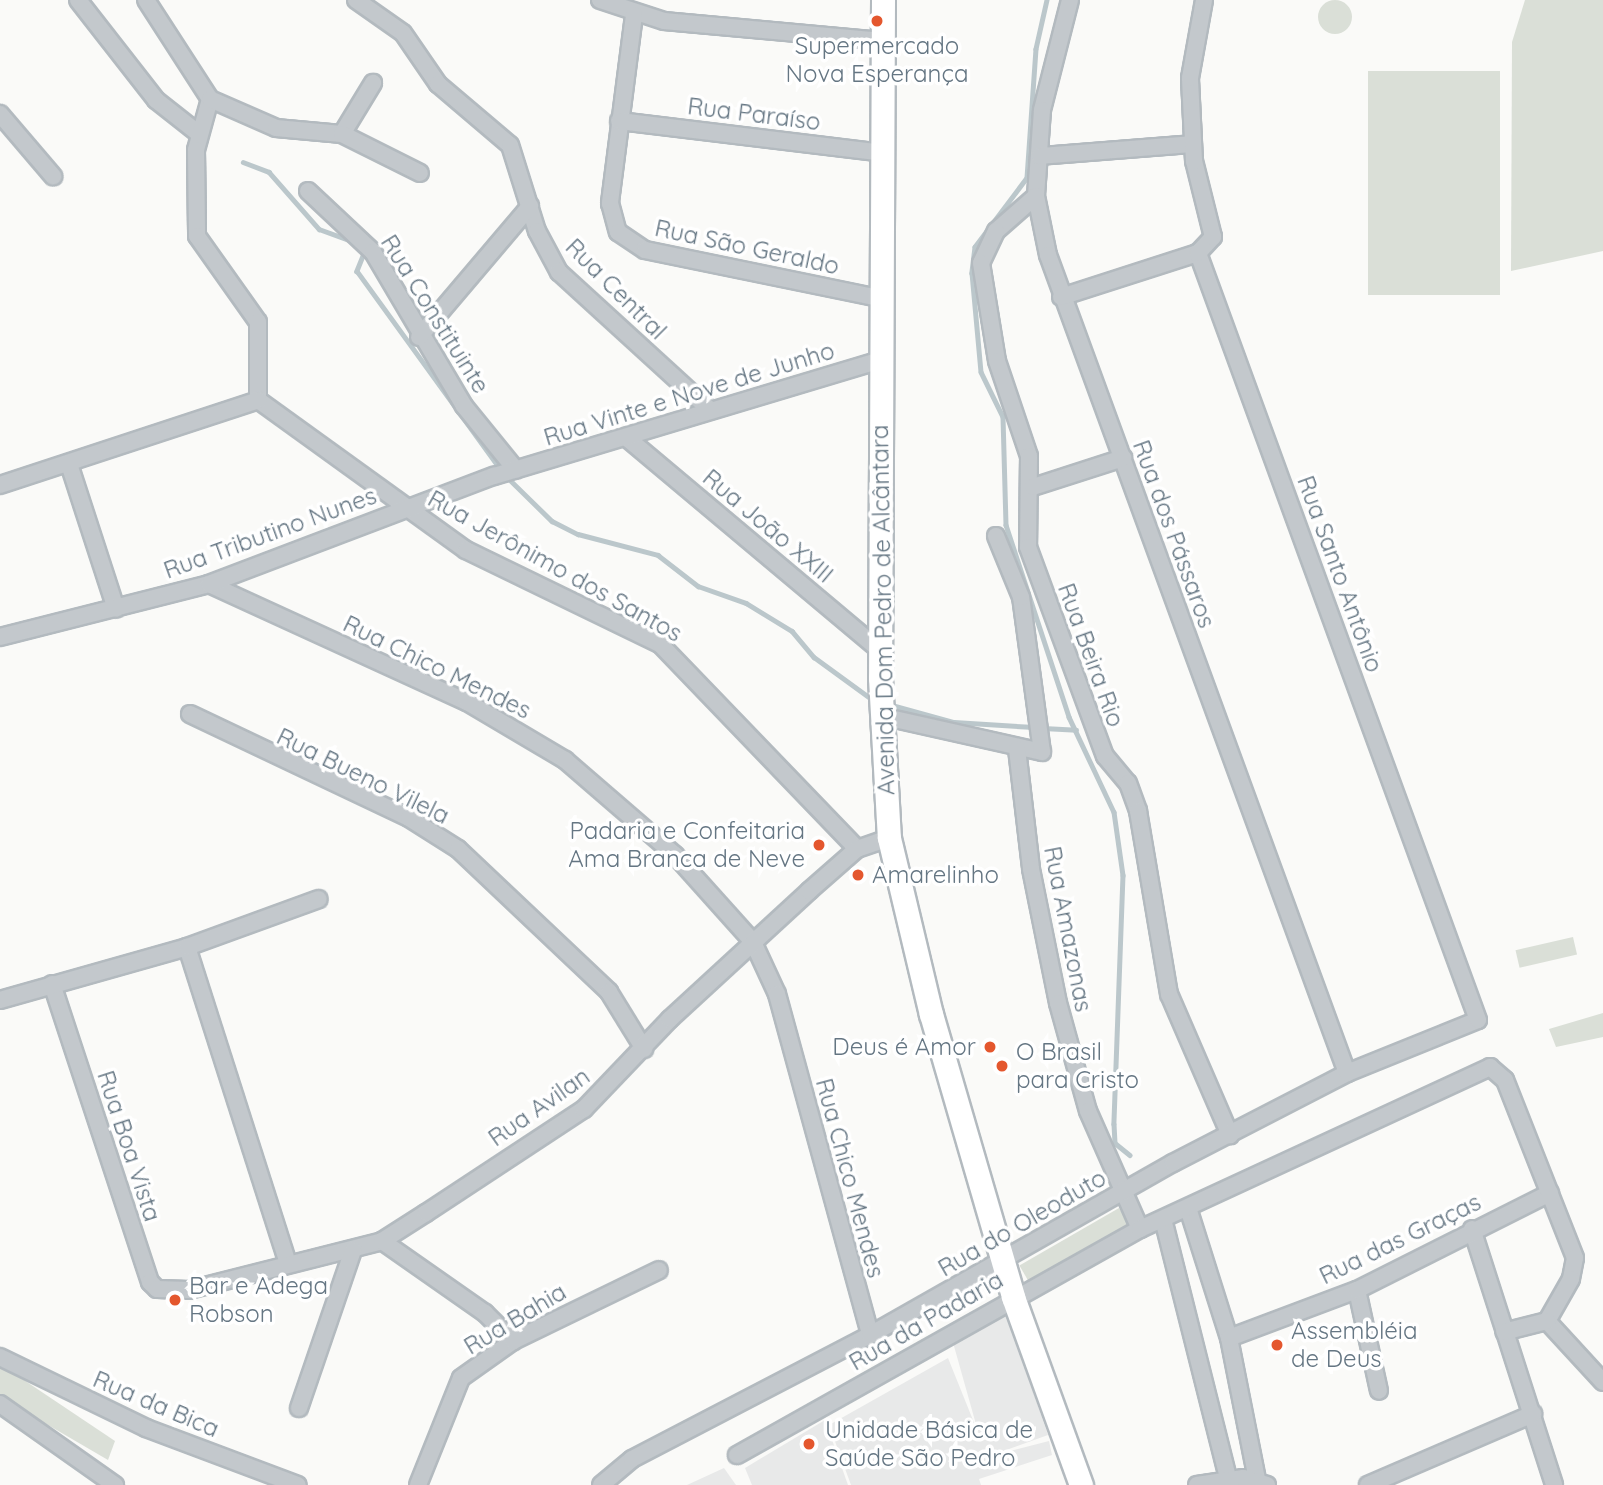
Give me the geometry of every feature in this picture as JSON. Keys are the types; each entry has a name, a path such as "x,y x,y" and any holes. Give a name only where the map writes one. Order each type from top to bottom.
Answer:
{"street":[{"path":"78,0 156,100 199,134"},
{"path":"146,0 210,99 276,128 342,134 420,173"},
{"name":"Rua Central","path":"356,0 403,33 438,84 510,145 530,206 559,272 710,410"},
{"path":"600,0 634,15 885,41"},
{"name":"Avenida Dom Pedro de Alcântara","path":"883,0 885,41 880,360 880,678 889,838 931,1014 1013,1297 1081,1485"},
{"name":"Rua dos Pássaros","path":"1070,0 1047,77 1036,196 1061,297 1347,1073"},
{"path":"1061,297 1198,253 1213,237 1193,144 1191,56 1205,0"},
{"name":"Rua São Geraldo","path":"634,15 610,218 629,243 883,299"},
{"path":"342,134 373,83"},
{"path":"0,485 258,400 257,322 197,236 199,134 210,99"},
{"path":"0,114 54,176"},
{"name":"Rua Paraíso","path":"620,121 883,153"},
{"path":"1040,156 1193,144"},
{"name":"Rua Constituinte","path":"308,191 373,252 419,337 514,471"},
{"name":"Rua Beira Rio","path":"1036,196 996,231 981,263 997,361 1029,456 1033,487 1028,547 1105,756 1128,783 1138,811 1170,994 1230,1135"},
{"path":"419,337 530,206"},
{"name":"Rua Santo Antônio","path":"1198,253 1479,1015 1476,1022"},
{"name":"Rua Vinte e Nove de Junho","path":"514,471 880,360"},
{"name":"Rua Jerônimo dos Santos","path":"258,400 402,508 466,550 660,644 857,849"},
{"name":"Rua João XXIII","path":"627,438 880,650"},
{"path":"1033,487 1122,458"},
{"path":"69,464 116,609"},
{"name":"Rua Tributino Nunes","path":"0,637 209,584 402,508 514,471"},
{"path":"881,711 1017,749 1042,747 1021,597 996,536"},
{"name":"Rua Chico Mendes","path":"209,584 467,702 565,760 675,855 753,942 777,995 870,1335"},
{"name":"Rua Bueno Vilela","path":"190,714 409,818 458,849 609,992 644,1049"},
{"name":"Rua Amazonas","path":"1017,749 1044,946 1088,1111 1121,1193 1140,1229"},
{"name":"Rua Avilan","path":"189,1290 382,1241 584,1109 753,942 857,849 889,838"},
{"path":"0,1000 187,947 319,899"},
{"path":"187,947 288,1264"},
{"name":"Rua Boa Vista","path":"52,984 150,1282 156,1289 189,1290"},
{"name":"Rua do Oleoduto","path":"601,1485 632,1459 870,1335 1121,1193 1347,1073 1476,1022"},
{"path":"1140,1229 1392,1108 1482,1068 1497,1069 1575,1258 1572,1279 1547,1321 1504,1332"},
{"name":"Rua das Graças","path":"1229,1338 1357,1290 1472,1229 1550,1193"},
{"path":"1188,1208 1229,1338 1261,1484 1229,1482 1197,1485"},
{"path":"1163,1219 1229,1482"},
{"name":"Rua da Padaria","path":"737,1455 1013,1297 1140,1229"},
{"path":"1472,1229 1554,1485"},
{"path":"382,1241 485,1313 513,1342"},
{"path":"299,1408 353,1250"},
{"name":"Rua Bahia","path":"418,1485 461,1378 513,1342 659,1270"},
{"path":"1357,1290 1379,1391"},
{"path":"1547,1321 1603,1382"},
{"name":"Rua da Bica","path":"0,1357 146,1428 298,1485"},
{"path":"0,1404 115,1485"},
{"path":"1368,1485 1533,1414"}],"shaded area":[{"path":"1335,0 1347,5 1352,17 1347,29 1335,34 1323,29 1318,17 1323,5"},
{"path":"1525,0 1603,0 1603,251 1511,271 1512,42"},
{"path":"1368,71 1500,71 1500,295 1368,295"},
{"path":"1573,937 1577,955 1520,968 1516,950"},
{"path":"1603,1013 1603,1037 1556,1047 1549,1029"},
{"path":"1119,1208 1131,1229 1031,1286 1019,1266"},
{"path":"1005,1310 1048,1435 987,1457 1049,1441 1052,1455 979,1479 981,1485 851,1485 829,1425 948,1358 979,1435 952,1339"},
{"path":"0,1364 115,1441 108,1460 0,1397"},
{"name":"Unidade Básica de Saúde São Pedro","path":"825,1420 848,1485 752,1485 745,1468"},
{"path":"724,1468 736,1485 687,1485"}],"waterway":[{"path":"1047,0 1036,49 1027,178 975,247 972,273 981,372 1003,417 1006,525 1069,717 1114,812 1123,875 1114,1124 1115,1143 1130,1155"},
{"path":"243,162 269,172 319,229 352,241"},
{"path":"365,251 357,271 501,470"},
{"path":"507,477 552,521 578,534 658,555 698,586 746,603 792,631 814,657 873,700"},
{"path":"888,704 954,722 1034,727"},
{"path":"1043,728 1076,730"}],"place":[{"name":"Supermercado Nova Esperança","path":"877,21"},
{"name":"Padaria e Confeitaria Ama Branca de Neve","path":"819,845"},
{"name":"Amarelinho","path":"858,875"},
{"name":"Deus é Amor","path":"990,1047"},
{"name":"O Brasil para Cristo","path":"1002,1066"},
{"name":"Bar e Adega Robson","path":"175,1300"},
{"name":"Assembléia de Deus","path":"1277,1345"},
{"name":"Unidade Básica de Saúde São Pedro","path":"809,1444"}]}
